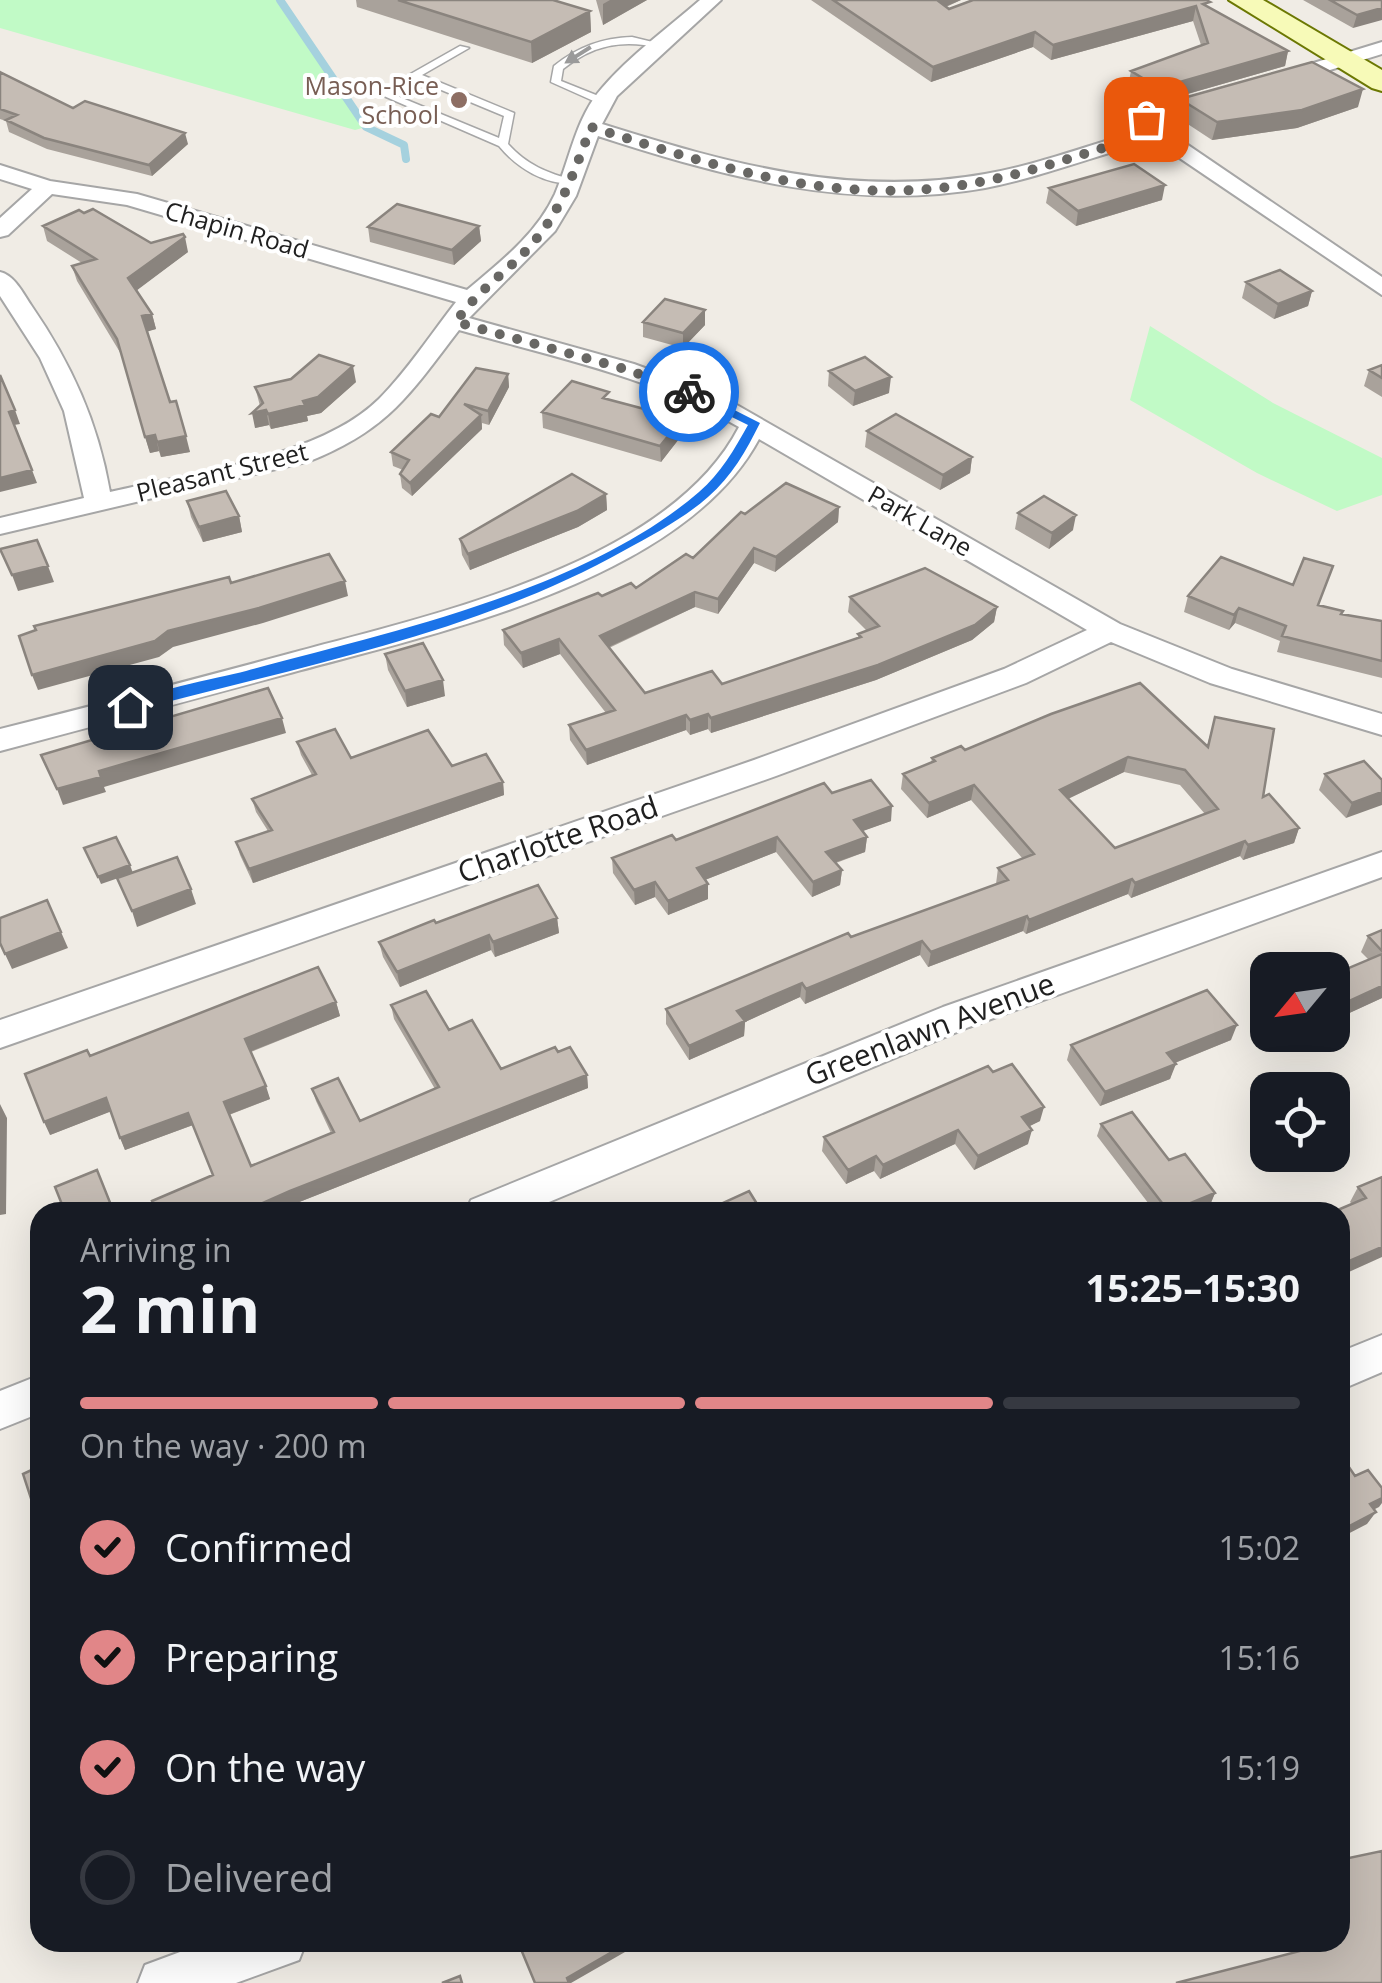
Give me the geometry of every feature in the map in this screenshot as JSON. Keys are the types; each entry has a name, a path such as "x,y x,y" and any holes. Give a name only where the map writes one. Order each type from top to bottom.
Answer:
{"main road":[{"path":"1242,0 1382,82"}],"street":[{"name":"Pleasant Street","path":"0,526 300,455 339,440 386,406 464,310 547,226 570,182 602,101 621,78 711,0"},
{"path":"1382,48 1152,115 1145,125 1382,288"},
{"path":"591,127 782,183 866,192 988,181 1153,134"},
{"name":"Chapin Road","path":"0,172 48,187 129,198 464,310"},
{"path":"0,230 48,187"},
{"path":"0,278 55,356 74,399 90,445 99,504"},
{"name":"Park Lane","path":"464,310 670,384 754,423 1110,631 1221,676 1382,726"},
{"path":"0,740 400,634 510,600 595,562 703,495 734,462 754,423"},
{"name":"Charlotte Road","path":"0,1034 765,768 1015,676 1110,631"},
{"name":"Greenlawn Avenue","path":"508,1202 956,1017 1382,864"},
{"path":"1350,1367 1382,1353"},
{"path":"0,1410 30,1398"},
{"path":"163,1983 251,1952"}],"lane":[{"path":"602,101 556,82 558,68 585,48 610,39 660,44"},
{"path":"464,48 382,93 504,144 519,165 541,176 570,182"},
{"path":"414,74 510,115 504,144"}],"green space":[{"path":"0,0 280,0 366,127 355,130 0,28"},
{"path":"1150,326 1273,403 1382,458 1382,495 1337,511 1257,473 1130,400"}],"building":[{"path":"398,0 553,0 590,11 531,42"},
{"path":"833,0 937,0 949,9 973,0 1206,0 1210,2 1203,4 1288,51 1159,88 1131,71 1208,43 1196,6 1053,45 1035,32 933,67"},
{"path":"1330,0 1382,0 1382,8 1357,15"},
{"path":"1312,62 1363,89 1302,110 1217,122 1180,99"},
{"path":"0,72 73,108 85,101 185,133 149,165 44,138 6,120 17,115 0,109"},
{"path":"1134,164 1165,185 1078,211 1049,188"},
{"path":"397,204 479,226 452,250 368,227"},
{"path":"93,209 151,243 183,234 185,237 128,278 152,314 142,316 170,402 176,401 186,436 157,442 155,435 145,437 117,339 72,266 96,259 43,226 79,210 84,213"},
{"path":"1280,270 1312,291 1278,304 1246,282"},
{"path":"665,299 705,310 683,333 643,322"},
{"path":"319,355 353,366 318,397 303,401 305,405 268,414 266,410 252,413 263,403 255,387 291,379"},
{"path":"865,357 891,377 855,391 829,371"},
{"path":"1382,365 1382,378 1369,370"},
{"path":"476,368 508,374 488,411 464,404 481,415 410,483 400,474 409,460 391,452 431,414 439,417"},
{"path":"0,375 15,410 9,412 32,470 0,478"},
{"path":"572,381 609,392 603,398 682,419 660,446 542,412"},
{"path":"896,414 972,457 943,475 867,431"},
{"path":"572,474 606,494 577,511 468,554 460,539"},
{"path":"786,483 839,507 776,557 754,548 718,599 695,592 600,636 645,693 712,671 722,684 861,637 858,634 879,626 850,597 925,568 997,607 975,625 878,665 711,718 708,714 690,720 686,715 586,750 569,725 615,710 559,639 521,653 503,630 598,593 602,596 631,583 636,588 686,554 693,558 741,512 745,514"},
{"path":"226,491 239,516 199,527 187,501"},
{"path":"1044,496 1076,515 1052,533 1018,513"},
{"path":"37,540 48,566 12,575 0,549"},
{"path":"329,554 345,581 168,631 155,641 32,675 19,636 36,630 34,626 229,577 231,583"},
{"path":"1221,557 1293,585 1304,558 1333,566 1318,605 1343,611 1341,614 1382,621 1382,661 1282,636 1286,626 1239,608 1234,615 1188,596"},
{"path":"423,643 443,680 405,691 385,654"},
{"path":"1140,683 1208,747 1215,717 1274,729 1263,797 1269,794 1299,828 1248,845 1245,841 1135,883 1132,879 1029,920 1027,916 931,952 922,941 806,989 802,983 737,1011 745,1021 689,1046 666,1009 848,933 851,937 1008,880 998,868 1034,854 974,785 929,803 903,774 961,746 965,750","holes":["1128,757 1185,770 1218,809 1115,848 1060,790"]},
{"path":"268,688 282,718 99,771 101,777 57,789 41,755"},
{"path":"335,729 351,758 428,730 452,766 486,754 503,782 249,869 236,842 272,830 252,799 316,774 297,742"},
{"path":"1364,761 1382,780 1382,792 1352,803 1325,774"},
{"path":"871,780 892,806 854,820 867,837 826,852 842,870 813,882 777,837 697,868 708,884 668,901 655,882 634,890 612,858 672,835 676,840 824,783 832,793"},
{"path":"116,837 130,865 98,877 84,848"},
{"path":"177,857 191,889 132,911 117,878"},
{"path":"538,885 557,918 493,942 489,935 397,972 379,942 434,920 436,923"},
{"path":"47,900 61,932 5,954 0,943 0,918"},
{"path":"1382,930 1382,951 1368,936"},
{"path":"1382,954 1382,986 1350,1001 1350,967"},
{"path":"318,967 336,1002 245,1039 266,1086 224,1102 251,1166 334,1132 312,1089 338,1078 360,1121 439,1087 391,1005 426,991 449,1030 472,1020 501,1069 555,1047 558,1052 570,1047 587,1075 265,1202 152,1202 213,1175 188,1113 120,1138 106,1098 44,1122 25,1074 87,1050 90,1056"},
{"path":"1207,990 1237,1025 1167,1053 1176,1064 1105,1092 1071,1045"},
{"path":"1012,1064 1044,1107 1022,1117 1032,1130 978,1156 958,1130 883,1165 876,1156 848,1170 824,1137 988,1066 993,1072"},
{"path":"1132,1112 1169,1160 1185,1154 1215,1193 1193,1202 1161,1202 1101,1124"},
{"path":"97,1170 110,1202 61,1202 55,1187"},
{"path":"1382,1177 1382,1247 1350,1261 1350,1205 1366,1198 1358,1187"},
{"path":"749,1191 756,1202 725,1202"},
{"path":"1350,1469 1355,1476 1368,1470 1382,1488 1382,1498 1370,1504 1376,1512 1350,1526"},
{"path":"30,1471 30,1495 23,1474"},
{"path":"1382,1851 1382,1983 1176,1983 1296,1952 1350,1952 1350,1858"},
{"path":"522,1952 612,1952 567,1978 569,1983 535,1983"},
{"path":"460,1976 462,1983 442,1983"}],"waterway":[{"path":"280,0 366,127 404,145 406,159"}],"way so far":[{"path":"689,392 577,354 456,322 471,299 529,248 547,226 565,196 591,127 782,183 866,192 954,187 1000,178 1153,134 1145,125 1146,119"}],"place":[{"name":"Mason-Rice School","path":"459,100"}],"route":[{"path":"130,707 419,629 510,600 595,562 703,495 734,462 754,423 689,392"}]}
